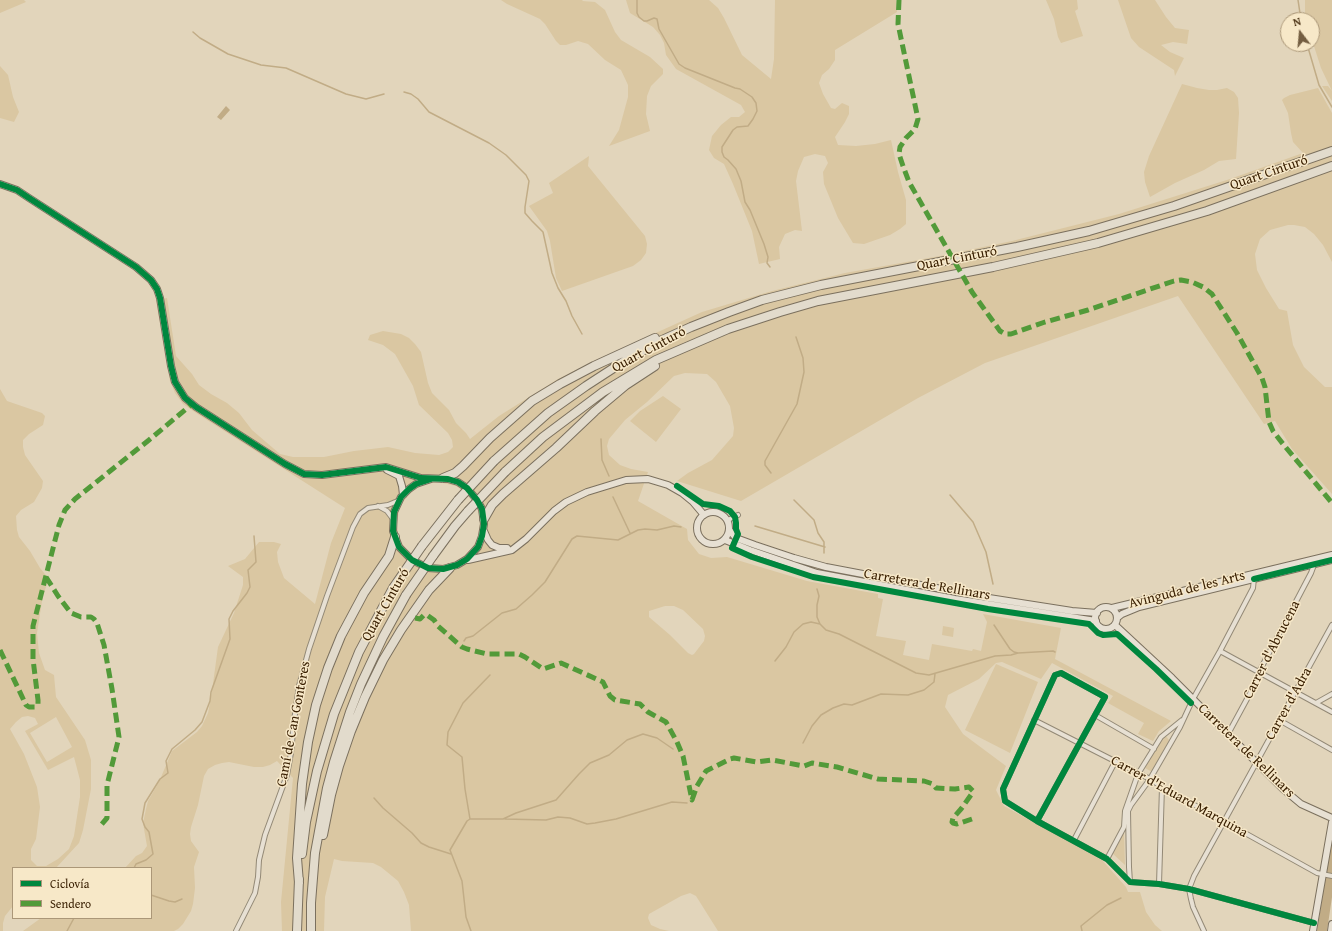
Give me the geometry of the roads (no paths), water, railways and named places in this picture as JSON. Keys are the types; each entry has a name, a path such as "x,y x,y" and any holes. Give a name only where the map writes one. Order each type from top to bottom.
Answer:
{"highway":[{"name":"Quart Cinturó","path":"297,931 299,883 306,822 317,771 342,692 359,652 393,588 422,546 458,500 494,461 526,431 566,400 659,339 690,325 762,300 821,285 1017,247 1088,231 1174,206 1332,151"},
{"name":"Quart Cinturó","path":"311,931 312,884 320,823 327,788 350,712 373,658 406,596 455,526 505,472 543,437 582,407 621,380 668,357 728,329 780,312 818,301 993,268 1105,241 1207,211 1332,166"},
{"path":"443,478 463,466 490,438 532,401 587,370 659,339"},
{"path":"484,519 492,505 503,494 556,448 595,411 626,385 668,357"},
{"path":"299,883 297,858 302,784 308,742 316,705 328,668 341,636 364,593 389,556 395,537"},
{"path":"312,884 320,856 335,779 358,712 376,674 401,630 429,590 450,568"}],"street":[{"path":"0,184 17,190 136,267 151,280 157,289 160,298 174,382 180,393 189,402 304,474 322,475 386,467 421,478 443,478 458,482 471,491 480,504 484,519 484,529 478,547 464,561"},
{"path":"376,468 388,470 399,476 402,486 401,497"},
{"path":"431,479 416,484 401,497 396,506 393,519 395,537 404,553 418,564 435,569 450,568 464,561 490,554 505,552 515,548 554,511 566,502 587,492 626,480 648,479 668,485 693,502 704,515"},
{"name":"Camí de Can Gonteres","path":"236,931 255,892 259,860 265,835 287,775 299,686 313,636 327,596 357,518 366,509 388,504 401,497"},
{"path":"377,506 387,511 393,519"},
{"path":"709,512 718,512 728,520 730,530 725,540 719,544 705,542 697,531 698,524 704,515 709,512"},
{"path":"728,520 738,515"},
{"path":"484,529 490,543 496,547 505,549 518,545"},
{"name":"Carretera de Rellinars","path":"730,530 736,538 755,546 826,567 989,598 1072,611 1097,613"},
{"name":"Carretera de Rellinars","path":"725,540 817,573 956,599 1096,621"},
{"name":"Avinguda de les Arts","path":"1118,618 1122,614 1139,607 1332,555"},
{"name":"Avinguda de les Arts","path":"1112,608 1332,560"},
{"name":"Carrer d'Abrucena","path":"1228,734 1260,675 1259,672 1314,565"},
{"path":"1130,882 1128,811 1150,779 1180,727 1193,699 1253,588 1253,577"},
{"path":"1103,608 1112,608 1116,612 1118,618 1115,625 1110,628 1103,628 1099,626 1096,621 1097,613 1103,608"},
{"name":"Carretera de Rellinars","path":"1115,625 1301,804 1332,818"},
{"name":"Carrer d'Adra","path":"1189,889 1194,876 1332,625"},
{"path":"1220,651 1332,712"},
{"path":"1037,820 1105,697 1061,672 1055,675 1003,789 1005,801 1037,820 1107,859 1130,882 1158,884 1189,889 1314,923"},
{"path":"1316,703 1332,694"},
{"path":"1095,715 1154,749"},
{"name":"Carrer d'Eduard Marquina","path":"1034,720 1080,742 1115,762 1150,779 1162,788 1317,873 1332,876"},
{"path":"1107,859 1124,827 1125,810 1138,774 1161,737 1182,720"},
{"path":"1279,720 1332,750"},
{"path":"1164,734 1170,735 1171,741"},
{"path":"1074,840 1115,762"},
{"path":"1158,884 1162,788"},
{"path":"1313,931 1332,822"},
{"path":"1189,889 1193,907 1204,931"},
{"path":"1331,931 1332,924"}],"waterway":[{"path":"637,0 637,13 639,17 644,21 654,18 657,19 659,29 679,64 685,68 740,89 752,97 756,103 757,111 753,119 748,126 737,127 733,130 722,147 722,152 724,157 736,169 741,181 745,202 750,210 764,244 768,257 767,263 770,267"},
{"path":"1298,0 1300,12"},
{"path":"193,32 200,38 228,54 261,65 286,68 346,94 366,99 384,94"},
{"path":"1309,52 1319,85 1332,107"},
{"path":"404,92 411,94 418,99 429,112 489,143 506,155 526,175 529,181 525,213 543,232 552,273 558,288 582,334"},
{"path":"771,473 765,465 765,461 797,404 804,372 803,358 796,337"},
{"path":"601,439 602,460 609,476"},
{"path":"950,495 973,522 986,552 993,584"},
{"path":"613,497 630,533"},
{"path":"794,500 814,520 818,533 824,542 824,553"},
{"path":"464,641 466,638 473,636 502,613 516,609 532,595 545,582 572,539 577,536 618,540 638,530 657,530 674,526 681,527"},
{"path":"755,526 825,547"},
{"path":"134,867 136,864 146,860 153,854 149,832 142,819 145,803 160,779 168,773 166,761 172,749 195,730 202,722 210,701 211,692 230,639 229,619 250,587 248,570 256,562 254,536"},
{"path":"817,589 819,596 817,617 820,624 826,630 839,634 916,673 929,675 995,656 1018,653 1055,652"},
{"path":"775,661 786,647 794,632 803,624 811,622 820,624"},
{"path":"994,625 1010,649 1018,653"},
{"path":"803,743 812,726 821,715 833,708 844,704 852,705 881,694 908,695 924,690 934,682 935,674"},
{"path":"470,819 462,757 447,745 448,732 463,703 490,675"},
{"path":"470,819 503,819 516,813 556,800 590,763 609,755 627,740 643,734 657,738 673,749"},
{"path":"374,798 421,843 451,854"},
{"path":"505,819 546,820 558,817 570,818 587,824 616,819 672,802 687,803"},
{"path":"470,819 467,821 450,850 462,881 466,917 471,931"},
{"path":"152,895 175,902 182,899"},
{"path":"1082,931 1081,926 1107,905 1121,898"},
{"path":"67,931 73,919"}]}
